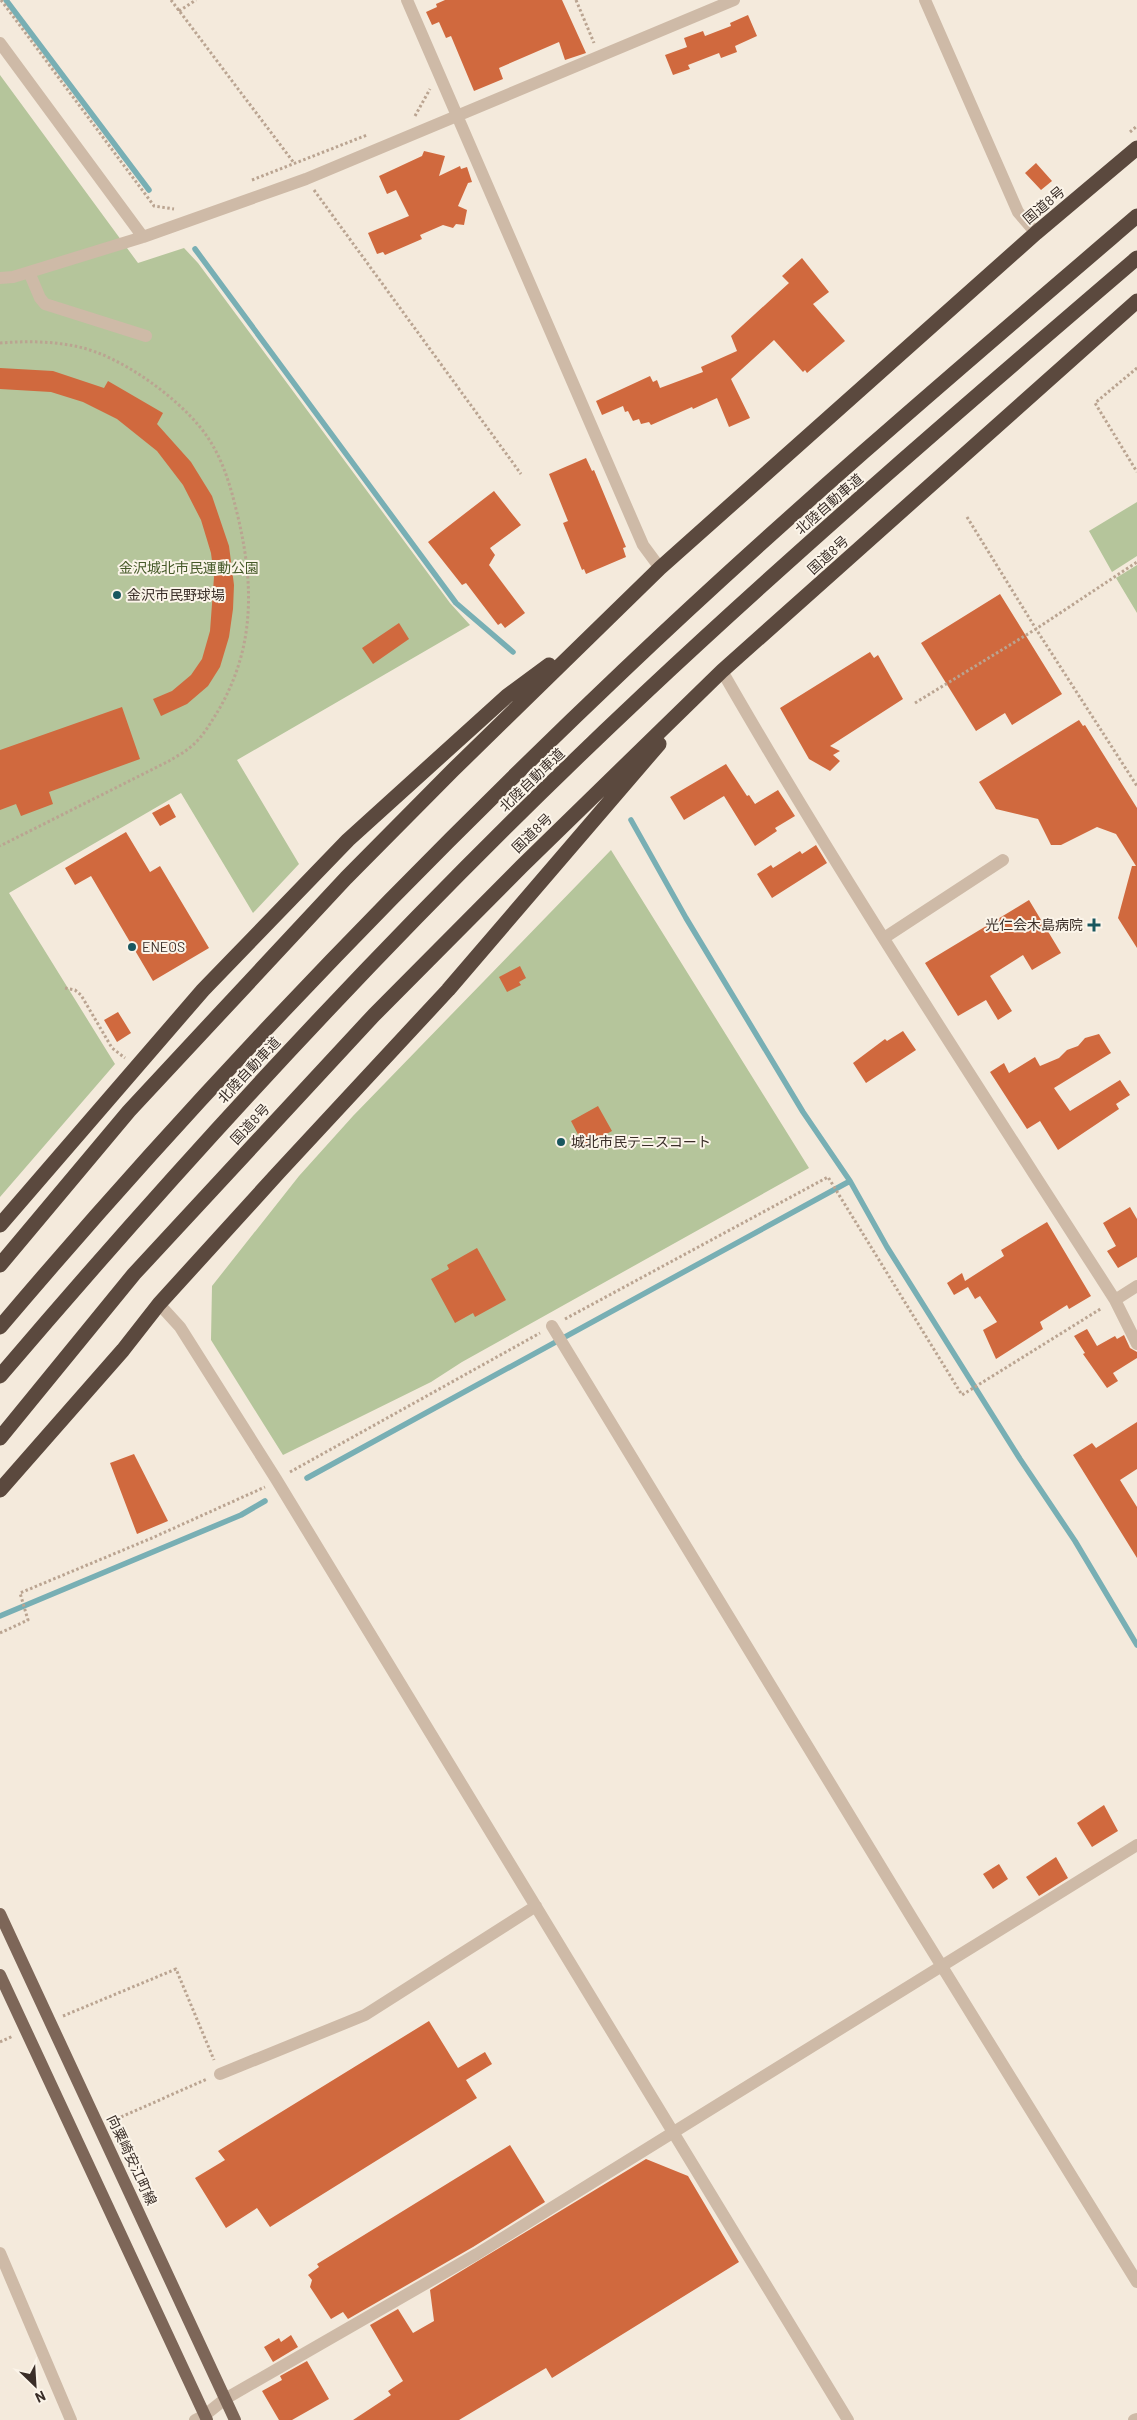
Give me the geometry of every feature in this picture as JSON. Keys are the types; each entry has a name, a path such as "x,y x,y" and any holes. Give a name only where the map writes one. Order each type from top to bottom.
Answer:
{"highway":[{"name":"国道8号","path":"0,1265 129,1111 346,878 453,770 660,568 1036,233 1137,148"},
{"name":"北陸自動車道","path":"0,1327 193,1106 333,957 465,823 624,669 790,518 1137,216"},
{"name":"北陸自動車道","path":"0,1376 85,1276 217,1128 362,974 500,833 644,695 810,542 1137,258"},
{"name":"国道8号","path":"0,1438 134,1274 374,1015 522,866 722,671 1137,301"},
{"path":"0,1225 135,1066 203,990 348,840 507,696 593,633"},
{"path":"0,1490 160,1304 279,1172 448,990 722,671"}],"main road":[{"name":"向粟崎安江町線","path":"0,1914 234,2420"},
{"path":"0,1975 203,2418"}],"street":[{"path":"407,0 644,545 660,568"},
{"path":"0,278 29,272 143,237 306,179 734,0"},
{"path":"926,0 1018,212 1036,233"},
{"path":"0,43 143,237"},
{"path":"29,272 40,298 45,304 146,336"},
{"path":"722,671 770,754 884,938 1115,1300 1137,1344"},
{"path":"884,938 1003,860"},
{"path":"1115,1300 1137,1286"},
{"path":"160,1304 180,1327 276,1479 675,2132 848,2420"},
{"path":"557,1335 1137,2282"},
{"path":"203,2418 225,2399 477,2254 943,1967 1137,1845"},
{"path":"220,2074 365,2015 536,1906"},
{"path":"0,2253 72,2420"}],"path":[{"path":"1,0 154,206 178,210"},
{"path":"170,0 306,179 521,474"},
{"path":"179,11 196,0"},
{"path":"576,0 600,56"},
{"path":"407,119 415,116 433,84"},
{"path":"249,181 372,133"},
{"path":"0,343 48,342 80,347 130,370 187,412 210,440 229,478 244,543 248,590 246,642 240,664 223,702 193,745 169,761 0,846"},
{"path":"1137,368 1095,403 1137,472"},
{"path":"967,517 1036,629 1137,786"},
{"path":"915,703 1036,629 1137,562"},
{"path":"65,988 75,990 81,995 112,1048 135,1066"},
{"path":"0,1633 28,1620 24,1613 20,1593 160,1534 262,1488 276,1479 557,1335 828,1178 962,1395 1115,1300"},
{"path":"51,2021 176,1969 220,2074 99,2126"},
{"path":"0,2042 26,2031"}],"green space":[{"name":"金沢城北市民運動公園","path":"0,75 138,263 184,248 198,263 450,603 470,625 237,760 299,864 253,913 181,793 9,893 115,1064 0,1197"},
{"path":"1137,502 1137,556 1112,572 1089,531"},
{"path":"1137,565 1137,613 1116,578"},
{"name":"城北市民テニスコート","path":"611,850 809,1168 462,1362 431,1382 283,1455 211,1340 212,1286 299,1176 353,1116"}],"building":[{"path":"445,0 562,0 586,53 565,60 559,42 499,68 503,79 474,91 451,36 446,38 439,22 432,25 426,12 437,7 436,4"},
{"path":"748,15 757,36 735,46 737,52 721,58 719,53 688,65 690,69 673,75 665,55 687,47 684,38 703,31 705,36 731,26 730,23"},
{"path":"424,151 445,156 439,176 460,166 461,169 467,167 472,182 468,183 458,206 467,210 464,225 456,224 453,228 443,225 420,235 422,239 385,255 383,252 377,254 368,233 409,216 396,190 387,194 379,176 422,156"},
{"path":"1036,163 1052,181 1041,190 1025,173"},
{"path":"802,258 829,292 813,304 845,341 807,373 805,370 803,372 774,340 731,379 750,418 729,427 717,398 651,425 649,422 641,424 639,419 633,421 628,411 625,412 623,406 602,415 596,401 650,376 653,382 657,380 660,388 703,372 701,367 737,351 731,336 789,283 782,276"},
{"path":"0,368 53,371 104,388 108,381 163,413 157,424 191,462 212,496 229,546 234,585 233,609 229,637 220,667 208,686 187,704 161,716 153,699 172,691 191,675 202,659 210,631 214,577 211,553 201,520 183,485 157,451 117,419 83,402 51,392 0,389"},
{"path":"586,458 592,471 594,470 626,547 623,548 626,557 586,574 584,569 582,570 563,523 568,521 549,474"},
{"path":"494,491 521,525 490,548 495,555 489,565 525,613 505,628 501,623 498,625 466,583 462,585 428,542"},
{"path":"1000,594 1062,694 1012,725 1005,713 976,731 921,643"},
{"path":"399,623 409,639 373,664 362,648"},
{"path":"870,652 874,658 878,655 903,699 830,746 840,751 833,755 840,761 830,771 809,759 780,708"},
{"path":"122,707 140,759 49,792 53,804 21,816 16,804 0,810 0,750"},
{"path":"1079,720 1083,726 1085,725 1137,808 1137,948 1118,918 1132,866 1136,866 1116,834 1097,827 1061,845 1051,845 1038,819 996,809 979,782"},
{"path":"726,764 747,796 749,795 755,804 778,790 795,816 775,828 777,831 755,846 724,796 684,820 670,797"},
{"path":"169,804 176,817 160,826 152,813"},
{"path":"126,832 150,872 160,866 209,948 153,981 91,876 75,885 65,868"},
{"path":"816,845 827,863 772,898 757,874 771,865 773,868 800,851 802,854"},
{"path":"1029,900 1061,953 1032,970 1023,955 990,976 1012,1011 998,1020 986,1000 958,1016 925,963"},
{"path":"520,966 526,978 519,982 521,985 507,992 499,977"},
{"path":"118,1012 131,1033 117,1042 104,1020"},
{"path":"903,1031 916,1050 866,1083 853,1063 885,1039 887,1041"},
{"path":"1099,1034 1111,1053 1054,1088 1070,1111 1120,1080 1130,1095 1116,1104 1119,1109 1058,1150 1040,1121 1027,1129 990,1072 1004,1063 1009,1073 1035,1057 1040,1066 1059,1058 1067,1050 1078,1046 1085,1038"},
{"path":"598,1106 612,1131 584,1146 571,1121"},
{"path":"1130,1207 1137,1219 1137,1257 1118,1268 1107,1251 1116,1246 1103,1223"},
{"path":"1047,1222 1091,1296 1069,1309 1067,1305 1040,1322 1043,1329 996,1359 983,1330 997,1322 980,1296 975,1299 968,1287 954,1295 947,1283 962,1273 965,1281 1004,1256 1001,1250"},
{"path":"477,1248 506,1300 475,1317 473,1313 455,1323 431,1279 449,1269 447,1265"},
{"path":"1087,1329 1097,1346 1115,1336 1117,1339 1124,1335 1130,1348 1137,1352 1137,1358 1113,1373 1118,1381 1107,1388 1083,1354 1085,1353 1074,1336"},
{"path":"1137,1422 1137,1469 1120,1480 1137,1507 1137,1558 1073,1455 1092,1443 1096,1448"},
{"path":"134,1454 168,1521 137,1534 110,1463"},
{"path":"1104,1805 1118,1831 1092,1847 1077,1823"},
{"path":"1056,1857 1068,1878 1039,1896 1026,1877"},
{"path":"999,1864 1008,1879 993,1889 983,1874"},
{"path":"429,2021 458,2068 485,2052 492,2064 466,2080 477,2098 270,2227 257,2208 226,2228 195,2178 225,2160 218,2151"},
{"path":"510,2145 545,2202 473,2247 348,2319 343,2312 331,2319 310,2287 312,2280 308,2275 319,2267 317,2264"},
{"path":"646,2159 688,2176 739,2262 552,2378 546,2368 459,2420 353,2420 391,2395 388,2391 403,2381 370,2325 398,2309 413,2333 434,2321 430,2290"},
{"path":"291,2335 298,2347 273,2362 264,2347 279,2338 281,2342"},
{"path":"307,2361 329,2399 292,2420 279,2420 262,2391 282,2380 280,2376"}],"waterway":[{"path":"6,0 149,190"},
{"path":"195,249 456,603 513,652"},
{"path":"631,820 686,918 803,1112 850,1181 887,1247 1020,1459 1075,1541 1137,1645"},
{"path":"307,1478 850,1181"},
{"path":"0,1616 241,1515 265,1501"}],"place":[{"name":"金沢市民野球場","path":"117,595"},
{"name":"光仁会木島病院","path":"1094,925"},
{"name":"ENEOS","path":"132,947"},
{"name":"城北市民テニスコート","path":"561,1142"}]}
